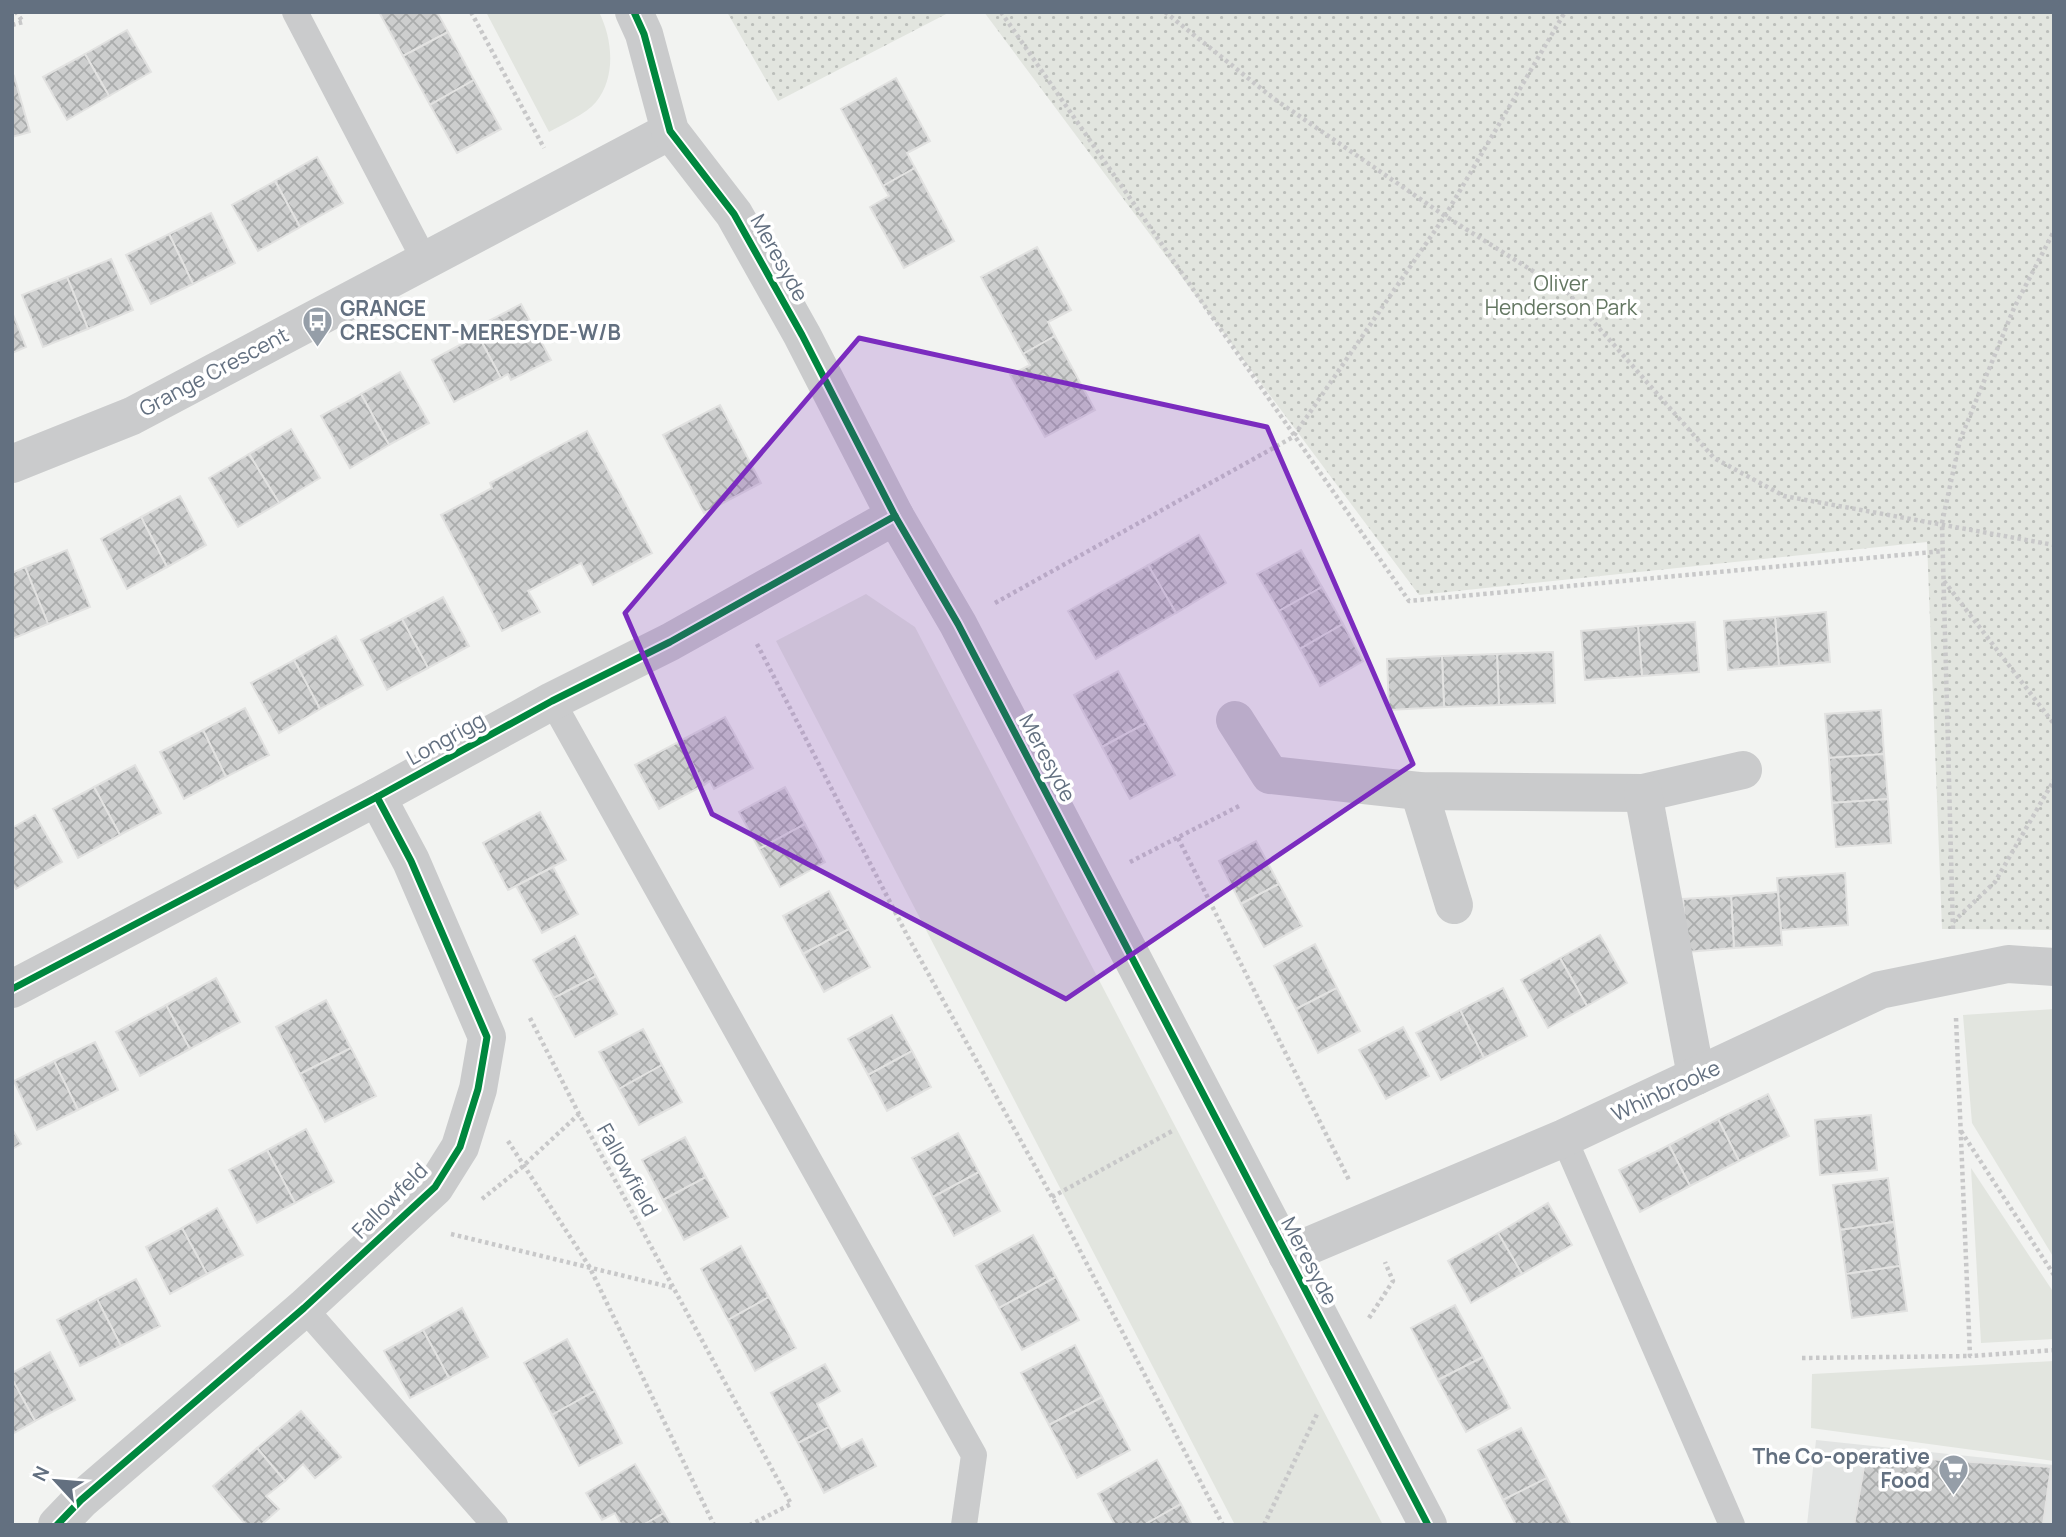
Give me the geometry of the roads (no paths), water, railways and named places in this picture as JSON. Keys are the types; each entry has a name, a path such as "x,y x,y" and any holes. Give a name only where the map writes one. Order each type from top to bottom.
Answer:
{"street":[{"name":"Meresyde","path":"634,12 645,34 670,131 734,214 895,516 958,624 1428,1525"},
{"name":"Grange Crescent","path":"12,464 132,416 670,131"},
{"name":"Longrigg","path":"12,989 377,797 552,701 670,642 895,516"},
{"path":"1235,720 1270,775 1419,791 1643,793 1742,770"},
{"path":"1419,791 1454,905"},
{"path":"1643,793 1696,1076"},
{"name":"Fallowfeld","path":"57,1525 81,1500 304,1308 435,1187 460,1147 478,1089 487,1037 411,861 377,797"},
{"name":"Whinbrooke","path":"1287,1255 1564,1138 1880,990 2008,964 2054,967"}],"lane":[{"path":"295,12 424,259"},
{"path":"552,701 974,1455 964,1525"},
{"path":"1564,1138 1732,1525"},
{"path":"304,1308 493,1524"}],"place":[{"name":"GRANGE CRESCENT-MERESYDE-W/B","path":"317,348"},
{"name":"The Co-operative Food","path":"1953,1496"}],"park label":[{"name":"Oliver Henderson Park","path":"1561,296"}]}
